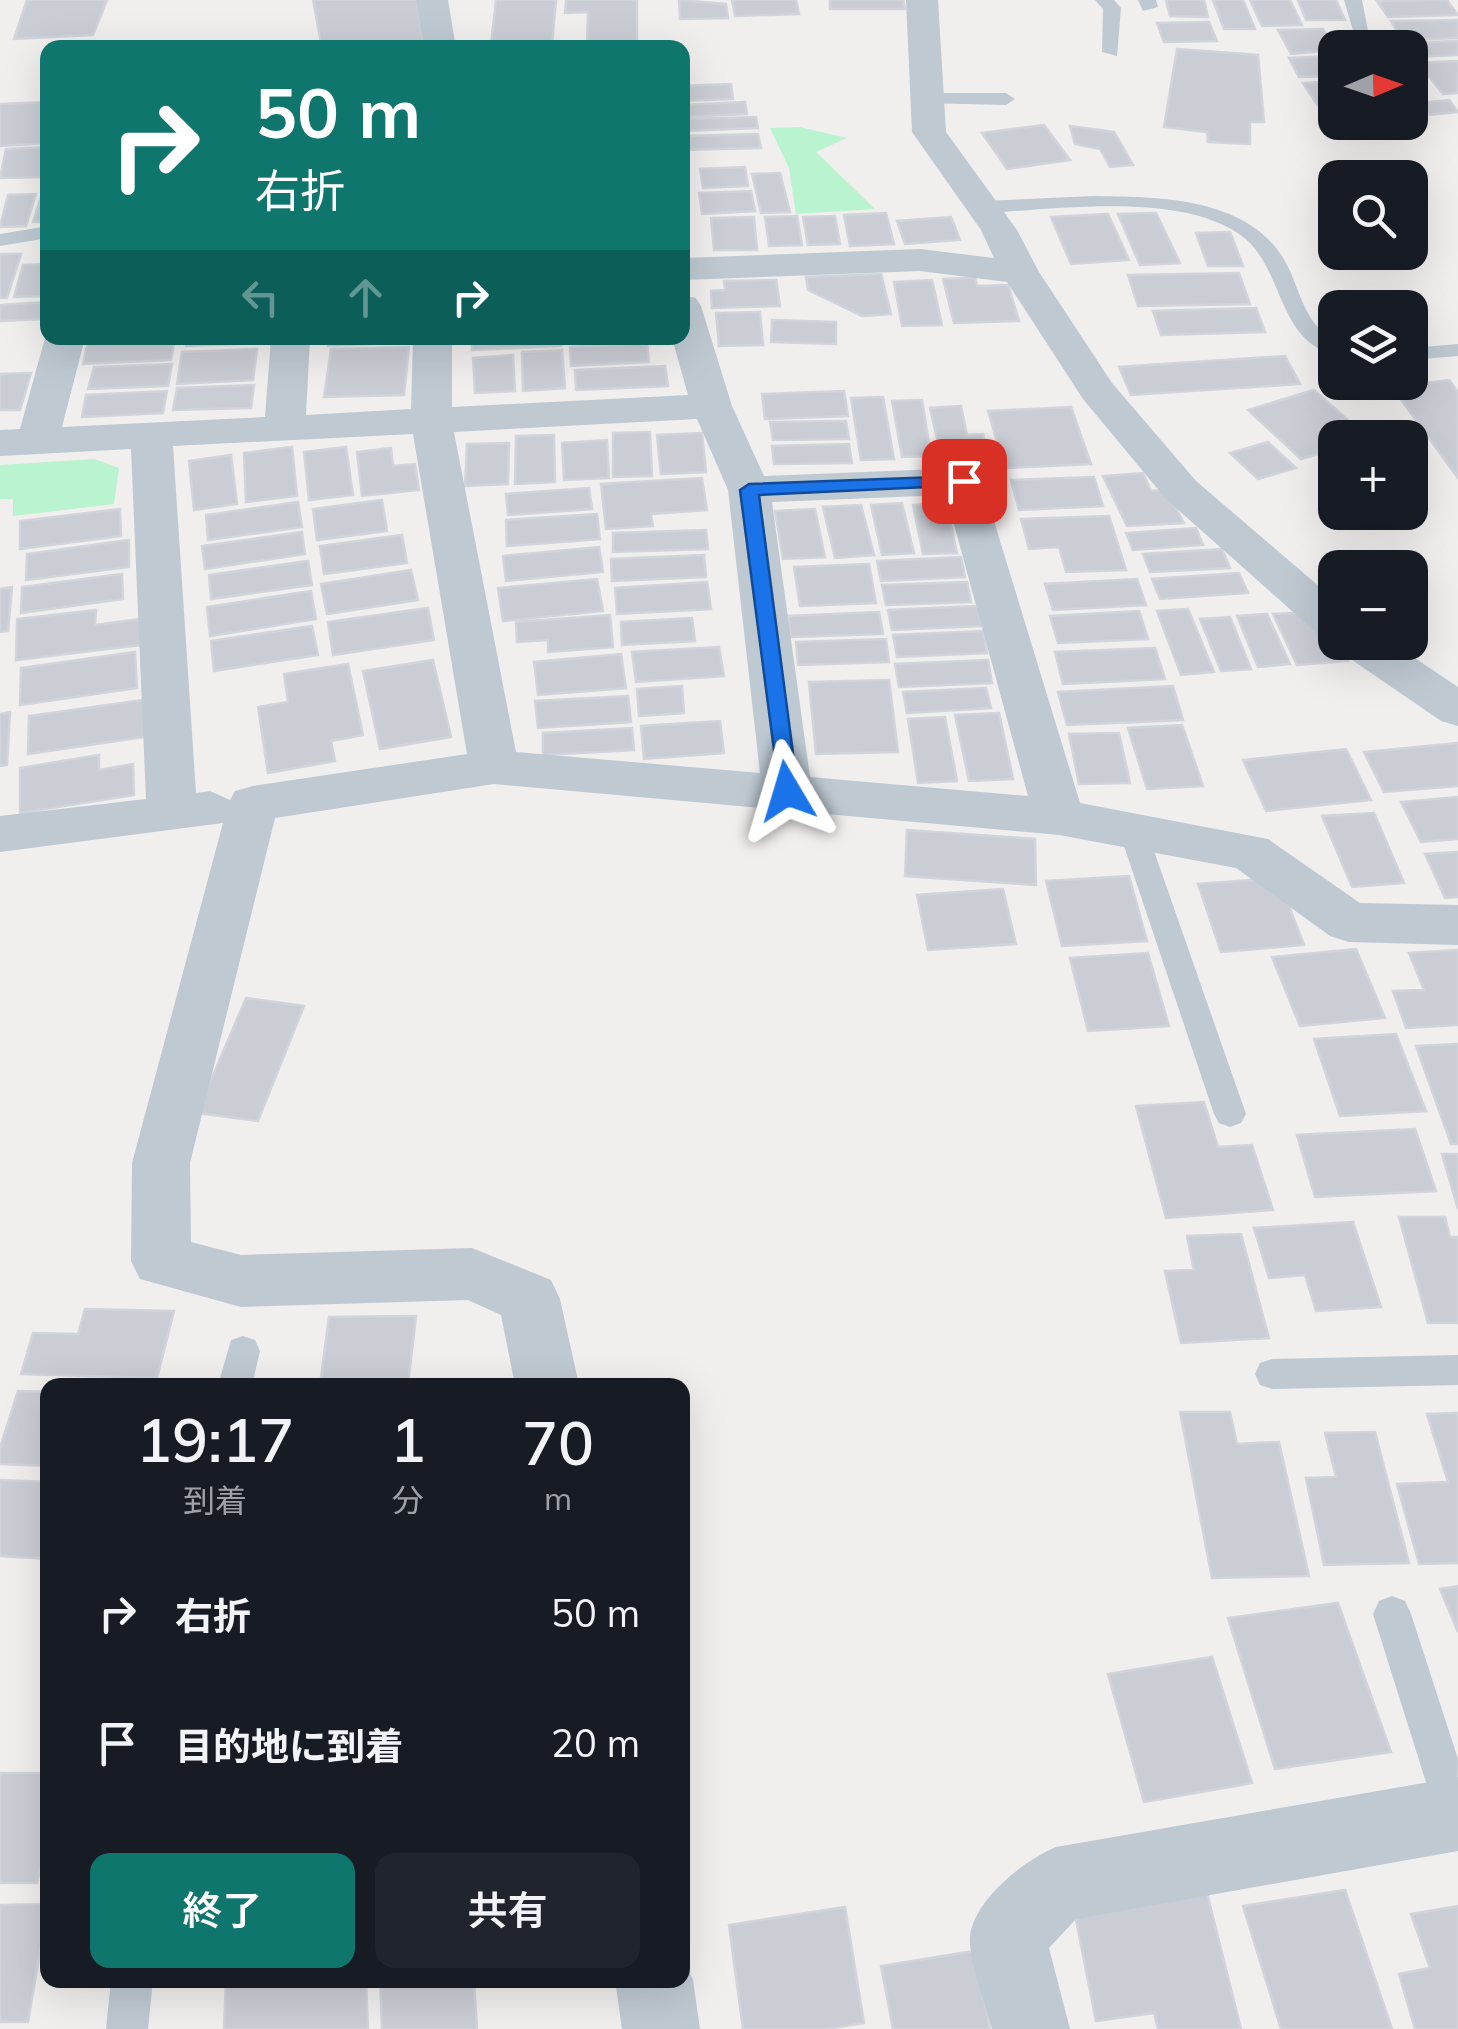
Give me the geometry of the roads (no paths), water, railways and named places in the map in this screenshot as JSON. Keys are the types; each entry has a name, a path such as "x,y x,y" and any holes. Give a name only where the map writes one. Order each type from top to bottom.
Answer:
{"street":[{"path":"432,0 439,40"},
{"path":"922,0 929,132 999,230 1020,272 1097,390 1180,490 1318,609"},
{"path":"690,269 920,260 1020,272"},
{"path":"690,333 712,406 749,490 787,791"},
{"path":"62,345 19,442 712,406"},
{"path":"285,428 290,345"},
{"path":"432,345 431,420 494,768"},
{"path":"151,435 172,814"},
{"path":"749,490 964,481 1059,817"},
{"path":"1384,660 1458,710"},
{"path":"0,834 253,804 494,768 1059,817 1250,852 1349,922 1458,925"},
{"path":"253,804 161,1163 161,1261 240,1281 472,1274 528,1298 545,1378"},
{"path":"1030,2029 1008,1937 1056,1885 1457,1814"},
{"path":"655,1988 662,2029"}],"lane":[{"path":"1104,0 1112,8 1110,52"},
{"path":"1353,0 1362,30"},
{"path":"927,100 1006,99"},
{"path":"982,208 1180,204 1250,230 1270,253 1301,327 1318,338"},
{"path":"0,240 40,233"},
{"path":"1428,352 1458,350"},
{"path":"1132,830 1230,1114"},
{"path":"1272,1374 1458,1370"},
{"path":"1392,1614 1457,1814"},
{"path":"127,2029 131,1988"}]}
